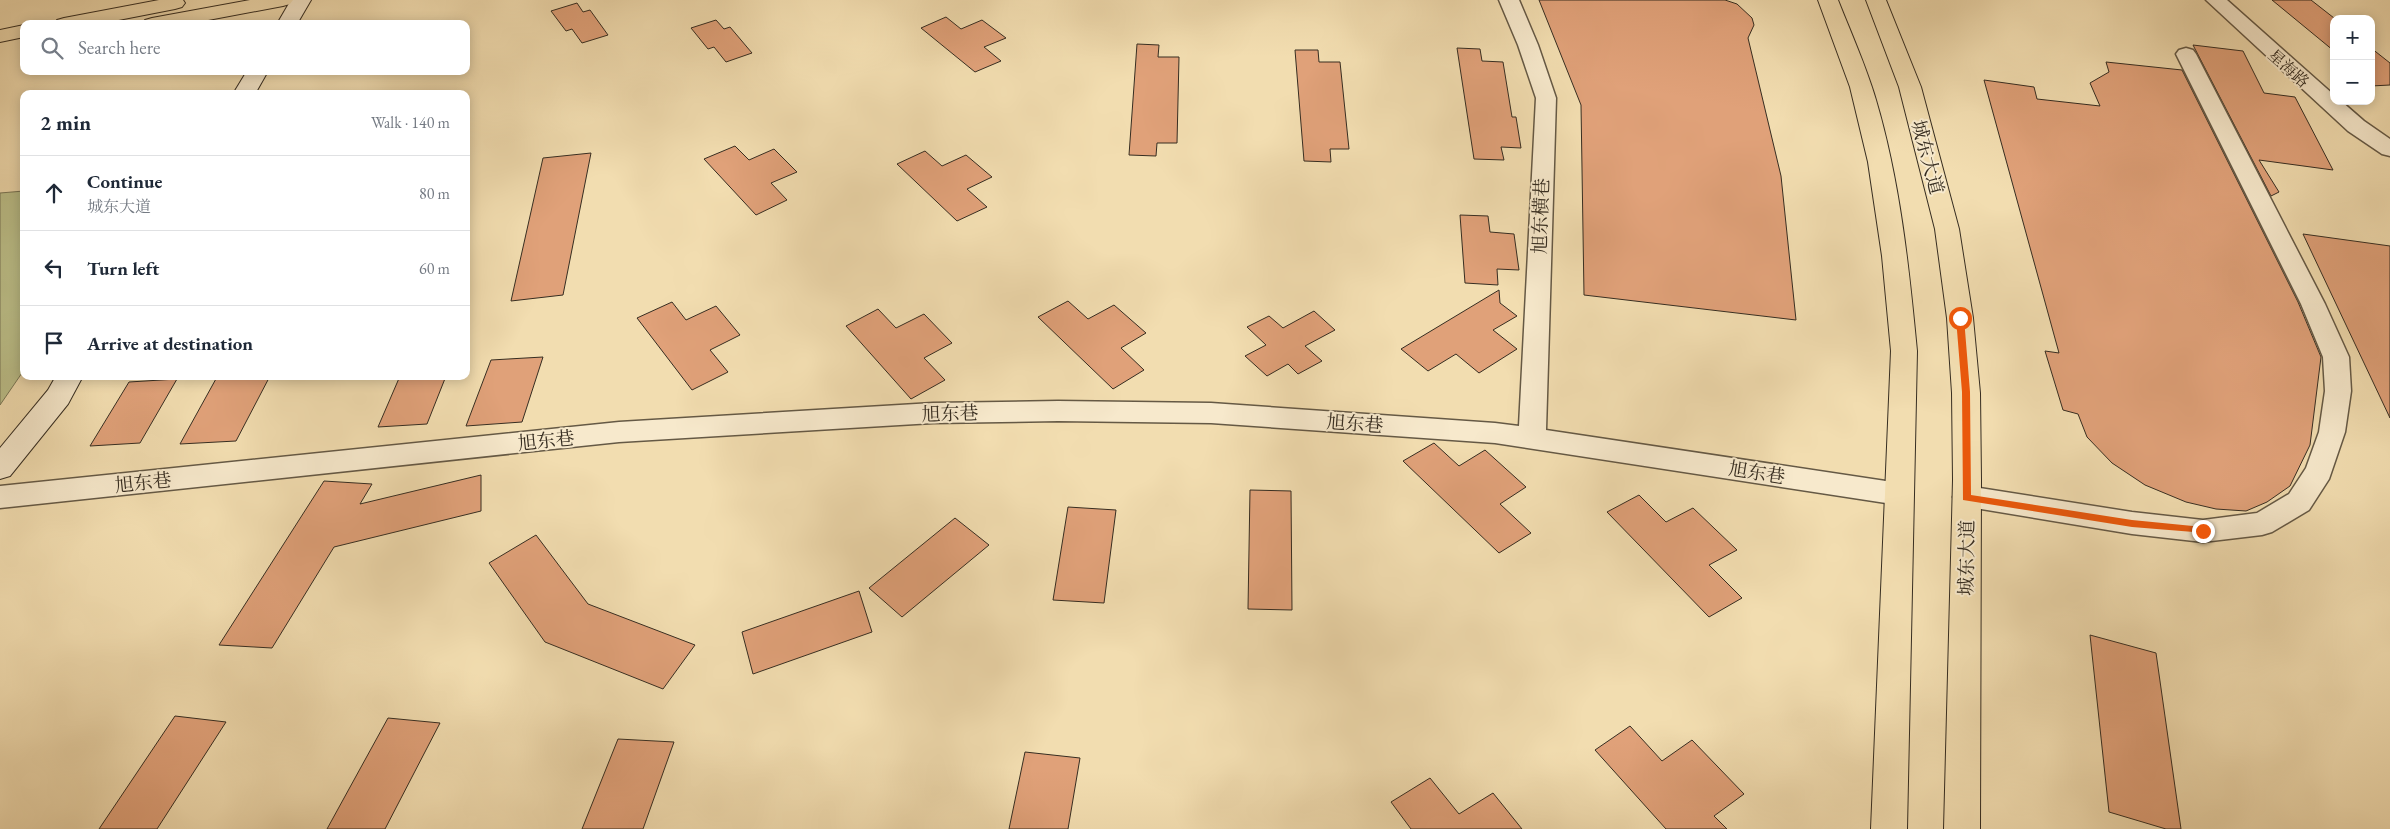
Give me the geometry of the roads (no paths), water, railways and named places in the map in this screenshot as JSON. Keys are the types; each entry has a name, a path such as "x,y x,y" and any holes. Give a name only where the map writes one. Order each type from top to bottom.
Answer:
{"main road":[{"path":"85,20 191,0"},
{"path":"174,20 283,0"},
{"path":"1828,0 1864,100 1886,201 1898,279 1904,351 1889,829"},
{"name":"城东大道","path":"1876,0 1910,87 1947,228 1960,318 1966,392 1962,829"},
{"path":"0,36 20,32"},
{"path":"0,51 20,48"}],"street":[{"path":"290,20 302,0"},
{"name":"旭东横巷","path":"1509,0 1528,45 1546,98 1532,438"},
{"name":"星海路","path":"2216,0 2356,126 2390,149"},
{"path":"1966,497 2132,523 2203,531 2262,524 2300,502 2319,471 2332,432 2338,391 2336,357 2313,304 2186,54"},
{"path":"246,90 256,75"},
{"path":"0,468 58,397 68,380"},
{"name":"旭东巷","path":"0,497 619,432 933,413 1058,411 1211,413 1495,433 1899,494"}]}
